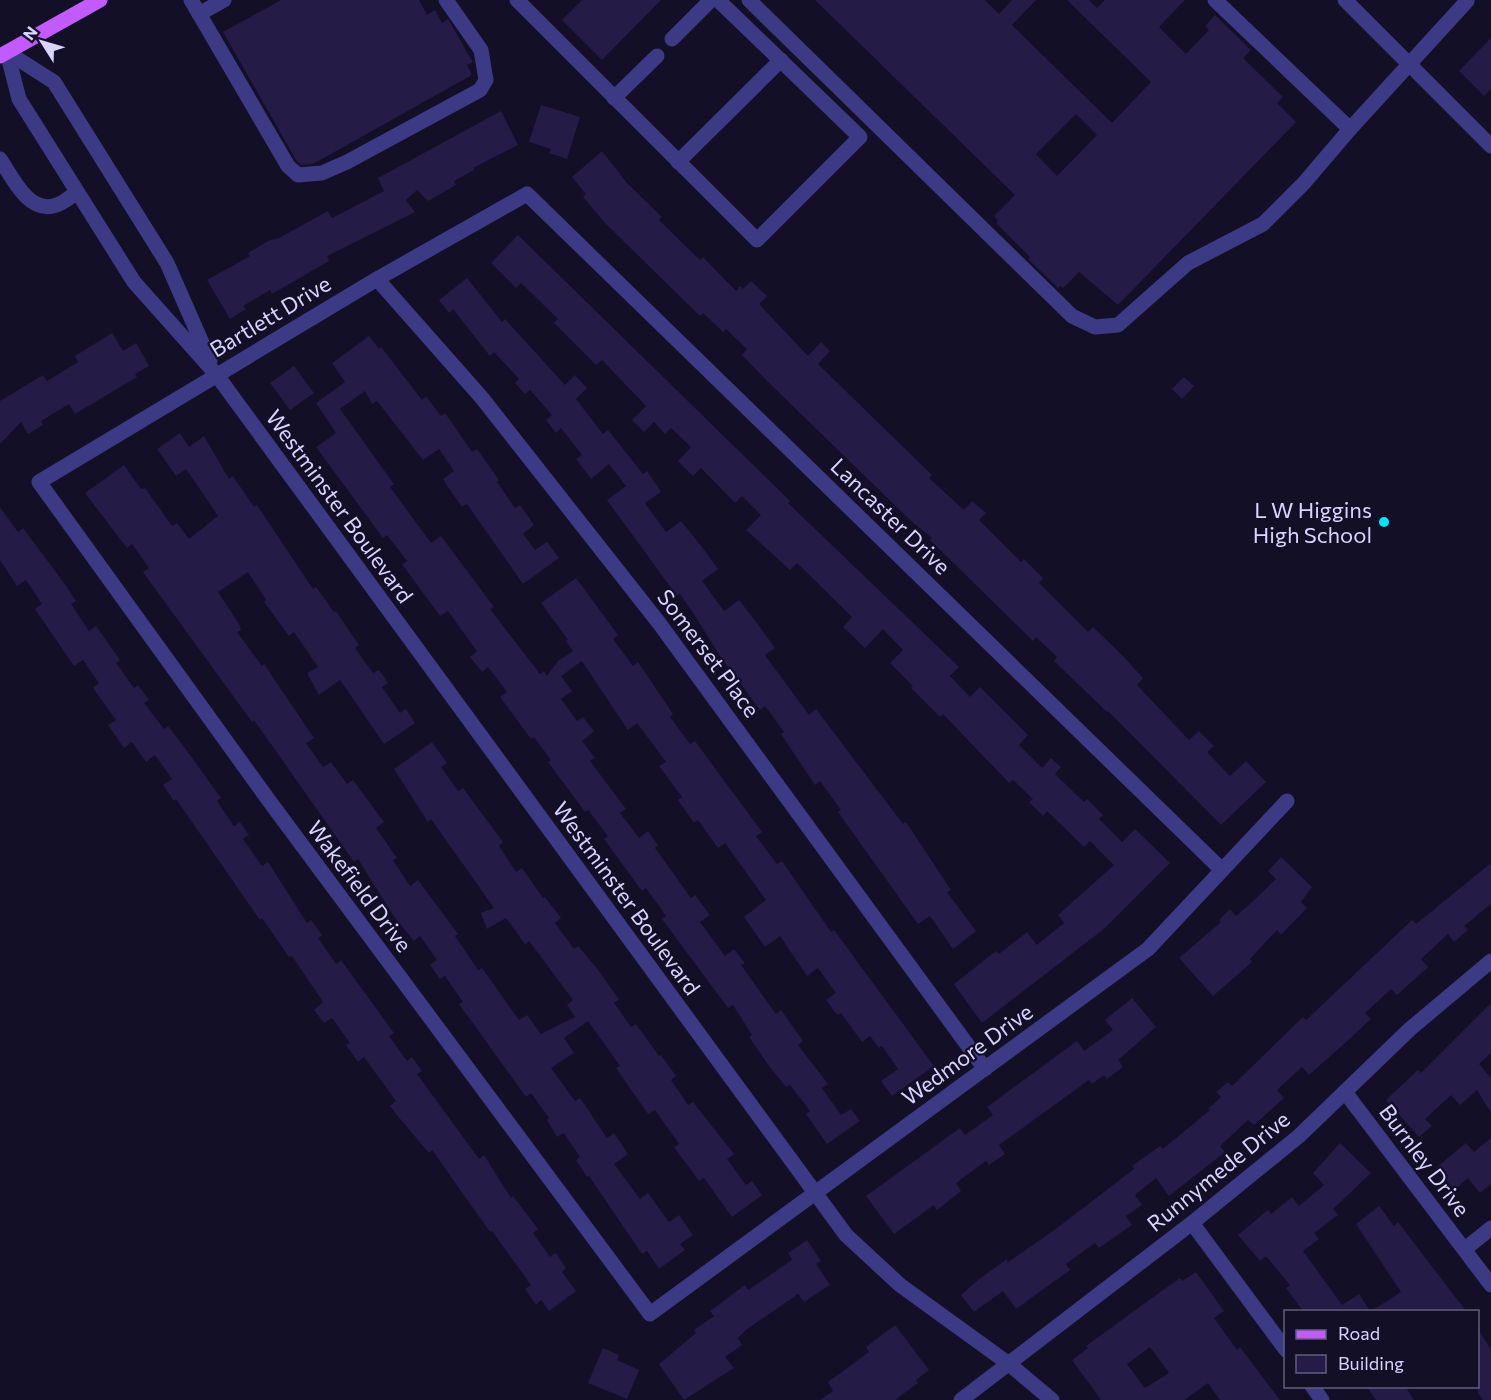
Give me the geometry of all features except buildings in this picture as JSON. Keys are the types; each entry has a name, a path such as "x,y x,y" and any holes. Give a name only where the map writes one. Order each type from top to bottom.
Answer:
{"main road":[{"path":"2,51 100,0"}],"street":[{"path":"191,0 288,166 298,175 322,173 347,162 480,90 486,80 481,50 446,0"},
{"path":"199,14 224,0"},
{"path":"517,0 758,240 860,137 718,0"},
{"path":"672,39 711,0"},
{"path":"748,0 1072,316 1095,327 1118,325 1188,263 1263,224 1317,170 1350,129 1467,1"},
{"path":"1215,0 1350,129"},
{"path":"1345,0 1491,146"},
{"name":"Westminster Boulevard","path":"2,51 19,99 134,282 216,374 846,1234 900,1285 1009,1364 1052,1400"},
{"name":"Westminster Boulevard","path":"2,51 54,82 167,263 216,374"},
{"path":"614,98 657,56"},
{"path":"678,162 781,60"},
{"path":"0,159 32,202 42,207 54,206 77,192"},
{"name":"Bartlett Drive","path":"39,482 216,374 527,194"},
{"name":"Lancaster Drive","path":"527,194 1222,870"},
{"name":"Somerset Place","path":"377,279 482,398 659,623 985,1069"},
{"name":"Wakefield Drive","path":"39,482 270,802 650,1314"},
{"name":"Wedmore Drive","path":"650,1314 1148,949 1287,801"},
{"name":"Runnymede Drive","path":"961,1400 1192,1222 1299,1136 1410,1029 1491,962"},
{"name":"Burnley Drive","path":"1345,1092 1491,1285"},
{"path":"1192,1222 1284,1347"},
{"path":"1465,1249 1491,1228"}],"place":[{"name":"L W Higgins High School","path":"1384,522"}]}
